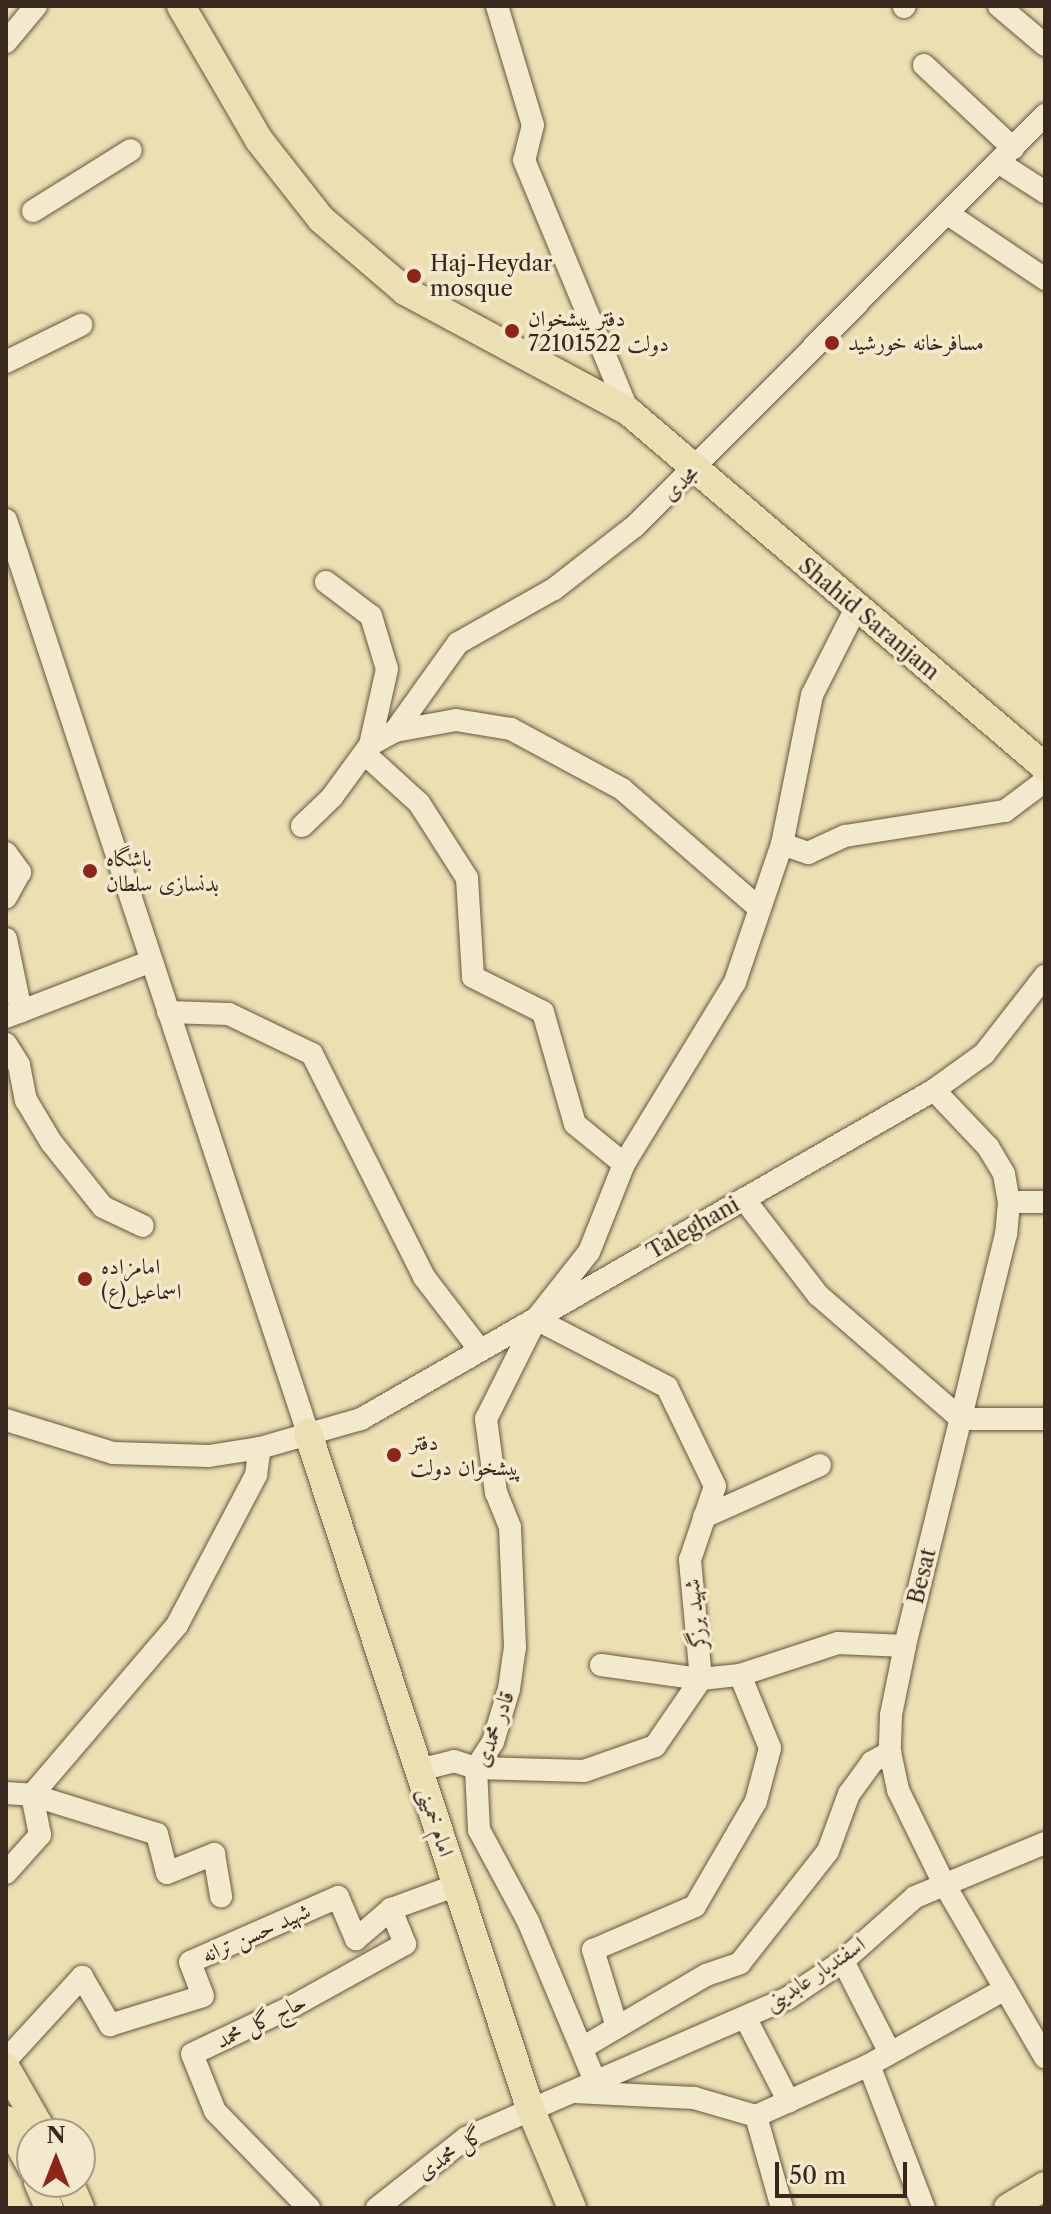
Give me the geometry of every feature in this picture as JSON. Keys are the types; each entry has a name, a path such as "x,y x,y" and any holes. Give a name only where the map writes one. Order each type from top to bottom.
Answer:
{"main road":[{"name":"Shahid Saranjam","path":"181,6 259,140 321,219 405,291 628,411 693,471 1045,767"},
{"name":"امام خمینی","path":"308,1433 530,2108 572,2208"},
{"path":"6,2068 35,2118"},
{"path":"6,2120 16,2138"},
{"path":"1008,2208 1045,2186"}],"street":[{"path":"6,42 36,6"},
{"path":"497,6 533,125 524,160 628,411"},
{"path":"999,6 1045,45"},
{"path":"924,65 1006,155 1045,192"},
{"name":"مجدی","path":"302,826 368,750 395,731 458,643 554,589 635,526 1045,115"},
{"path":"33,211 131,150"},
{"path":"948,214 1045,279"},
{"path":"6,362 81,325"},
{"path":"6,520 308,1433"},
{"path":"326,582 371,616 387,669 368,750 419,803 467,878 473,977 543,1012 575,1124 624,1164"},
{"path":"536,1319 589,1252 624,1164 735,982 782,844 812,695 856,608"},
{"path":"395,731 456,720 511,729 622,789 759,908"},
{"path":"782,844 808,853 845,836 1005,811 1045,781"},
{"path":"6,853 20,872 6,897"},
{"path":"6,939 13,1014 152,961"},
{"name":"Taleghani","path":"6,1420 113,1453 209,1456 260,1448 361,1419 929,1093 984,1054 1045,976"},
{"path":"168,1012 229,1014 312,1054 424,1277 480,1350"},
{"path":"6,1044 19,1065 26,1100 51,1142 103,1207 143,1226"},
{"name":"Besat","path":"929,1093 988,1147 1004,1174 1009,1202 1006,1234 905,1646 891,1715 890,1752 898,1790 943,1882 1045,2057"},
{"path":"744,1199 818,1295 961,1419 1045,1419"},
{"path":"1009,1202 1045,1202"},
{"name":"شهید برزگر","path":"419,1770 454,1761 476,1768 584,1771 655,1746 701,1679 690,1560 715,1486 667,1387 536,1319"},
{"name":"قادر محمدی","path":"536,1319 486,1419 493,1480 510,1527 515,1647 509,1689 493,1742 476,1768 479,1830 528,1921 595,2081"},
{"path":"32,1795 177,1625 256,1475 260,1448"},
{"path":"704,1517 820,1465"},
{"path":"601,1665 701,1679 740,1675 838,1643 905,1646"},
{"path":"617,2027 593,1950 695,1906 756,1801 770,1748 740,1675"},
{"path":"582,2048 706,1975 740,1963 828,1851 849,1794 872,1762 890,1752"},
{"path":"6,1793 32,1795 157,1834 167,1873 214,1854 221,1896"},
{"path":"6,1873 40,1835 32,1795"},
{"name":"اسفندیار عابدینی","path":"530,2108 746,2019 843,1961 915,1897 943,1882 1045,1843"},
{"path":"391,1909 457,1885"},
{"name":"شهید حسن ترانه","path":"6,2060 82,1977 110,2025 203,1996 190,1962 338,1897 356,1939 391,1909"},
{"name":"حاج گل محمد","path":"309,2208 215,2111 192,2054 295,2005 405,1944 391,1909"},
{"path":"843,1961 890,2053"},
{"path":"569,2092 694,2098 756,2116 869,2065 1005,1989"},
{"path":"746,2019 789,2102"},
{"path":"869,2065 924,2208"},
{"name":"گل محمدی","path":"377,2208 466,2138 530,2108"},
{"path":"756,2116 782,2208"}],"place":[{"name":"Haj-Heydar mosque","path":"414,276"},
{"name":"دفتر پیشخوان دولت 72101522","path":"512,331"},
{"name":"مسافرخانه خورشید","path":"832,343"},
{"name":"باشگاه بدنسازی سلطان","path":"90,871"},
{"name":"امامزاده اسماعیل(ع)","path":"85,1279"},
{"name":"دفتر پیشخوان دولت","path":"394,1455"}]}
